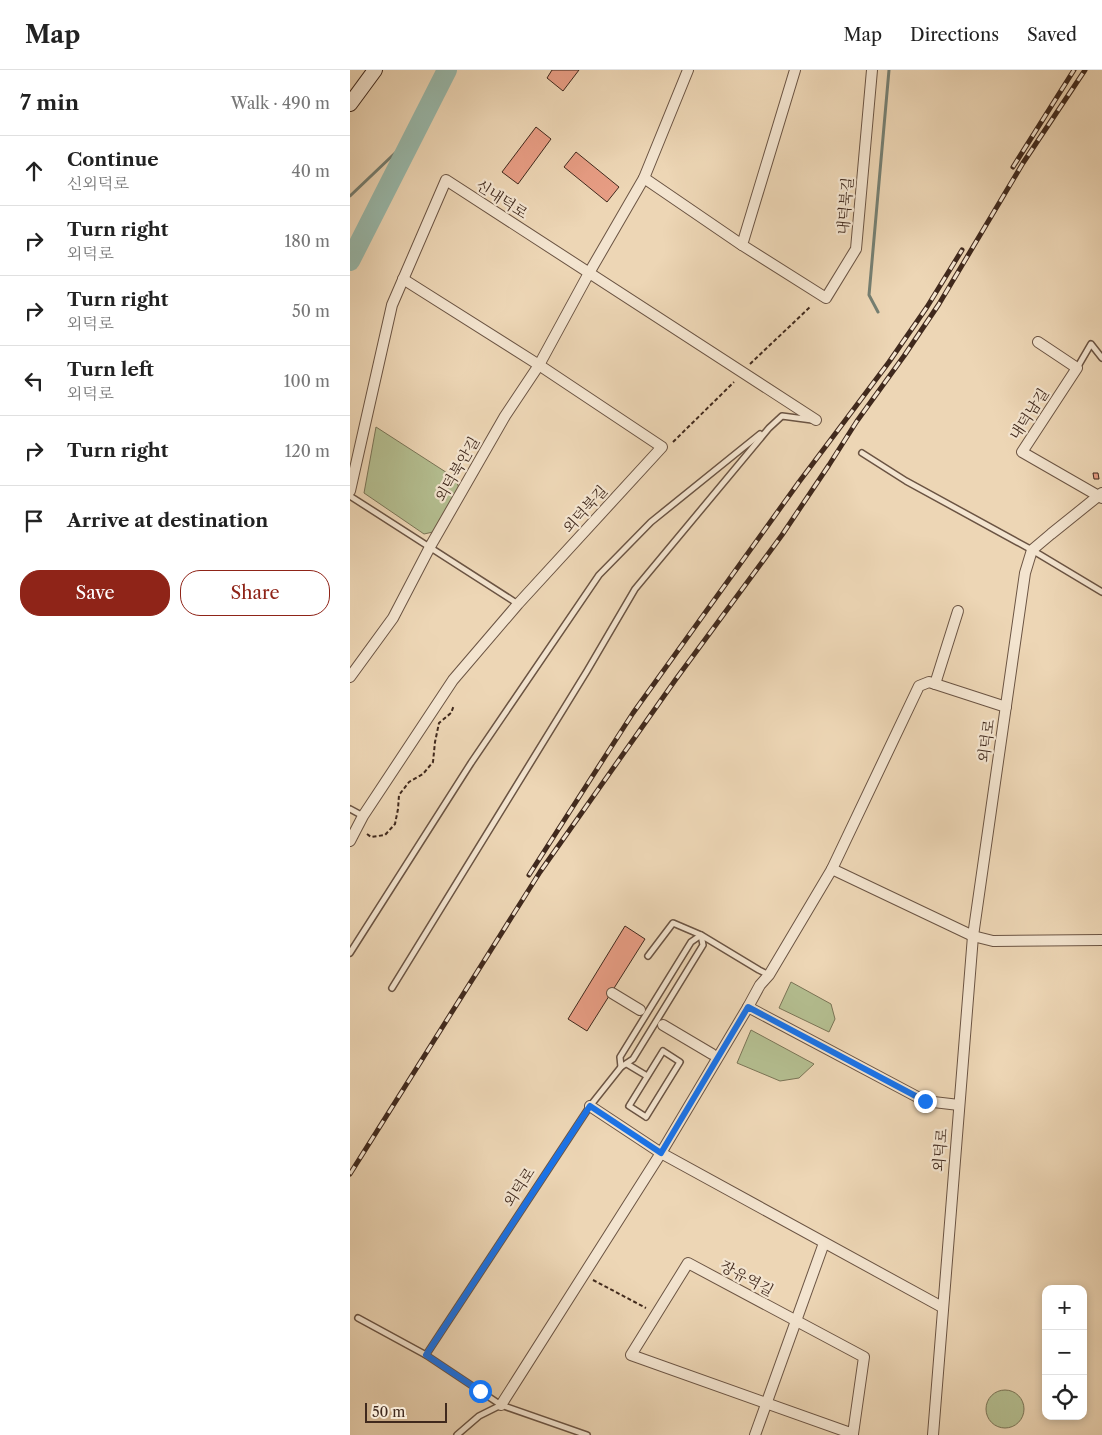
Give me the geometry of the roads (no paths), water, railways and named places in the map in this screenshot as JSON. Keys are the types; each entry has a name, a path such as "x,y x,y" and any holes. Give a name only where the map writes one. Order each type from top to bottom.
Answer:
{"street":[{"path":"350,104 376,70"},
{"path":"589,273 644,178 688,70"},
{"path":"742,245 795,70"},
{"name":"내덕북길","path":"644,178 742,245 826,298 856,249 872,70"},
{"name":"신내덕로","path":"350,491 392,305 446,180 816,420"},
{"name":"외덕북안길","path":"350,677 393,618 430,548 505,416 539,365 589,273"},
{"name":"외덕북길","path":"350,841 362,816 452,680 518,604 662,447 539,365 403,279"},
{"path":"1038,342 1077,368"},
{"name":"내덕남길","path":"1032,550 1101,496 1022,452 1077,368"},
{"name":"외덕로","path":"933,1435 973,936 1025,573 1032,550"},
{"path":"935,684 958,611"},
{"path":"501,1405 661,1153 760,985 769,975 832,869 919,686 930,682 1006,706"},
{"path":"832,869 973,936 993,941 1102,940"},
{"path":"612,993 640,1010"},
{"path":"748,1007 925,1101 959,1105"},
{"path":"663,1025 712,1054"},
{"path":"590,1106 661,1153 942,1307"},
{"path":"755,1435 824,1242"},
{"name":"장유역길","path":"688,1263 797,1321 864,1357 853,1434 631,1355 688,1263"}],"lane":[{"name":"내덕남길","path":"1077,368 1091,344 1102,358"},
{"path":"350,953 471,763 599,575 651,522 782,416 816,420"},
{"path":"392,988 587,671 635,589 768,428"},
{"path":"862,453 1102,592"},
{"path":"350,496 518,604"},
{"path":"350,809 362,816"},
{"path":"648,956 673,922 701,935 769,975"},
{"path":"701,935 703,945 633,1059 621,1067 620,1057 691,942 701,935"},
{"path":"663,1051 680,1062 646,1117 629,1106 647,1076 663,1051"},
{"path":"627,1064 647,1076"},
{"name":"외덕로","path":"426,1355 590,1106 621,1067"},
{"path":"358,1318 426,1355 501,1405 587,1435"},
{"path":"457,1435 479,1416 501,1405"}],"waterway":[{"path":"350,261 447,70"},
{"path":"878,312 869,295 889,70"},
{"path":"350,196 413,136"}],"railway":[{"path":"1013,167 1074,70"},
{"path":"350,1174 540,872 676,679 782,535 857,421 904,356 939,304 1023,163 1085,70"},
{"path":"529,875 633,713 799,482 889,362 927,307 962,250"}]}
